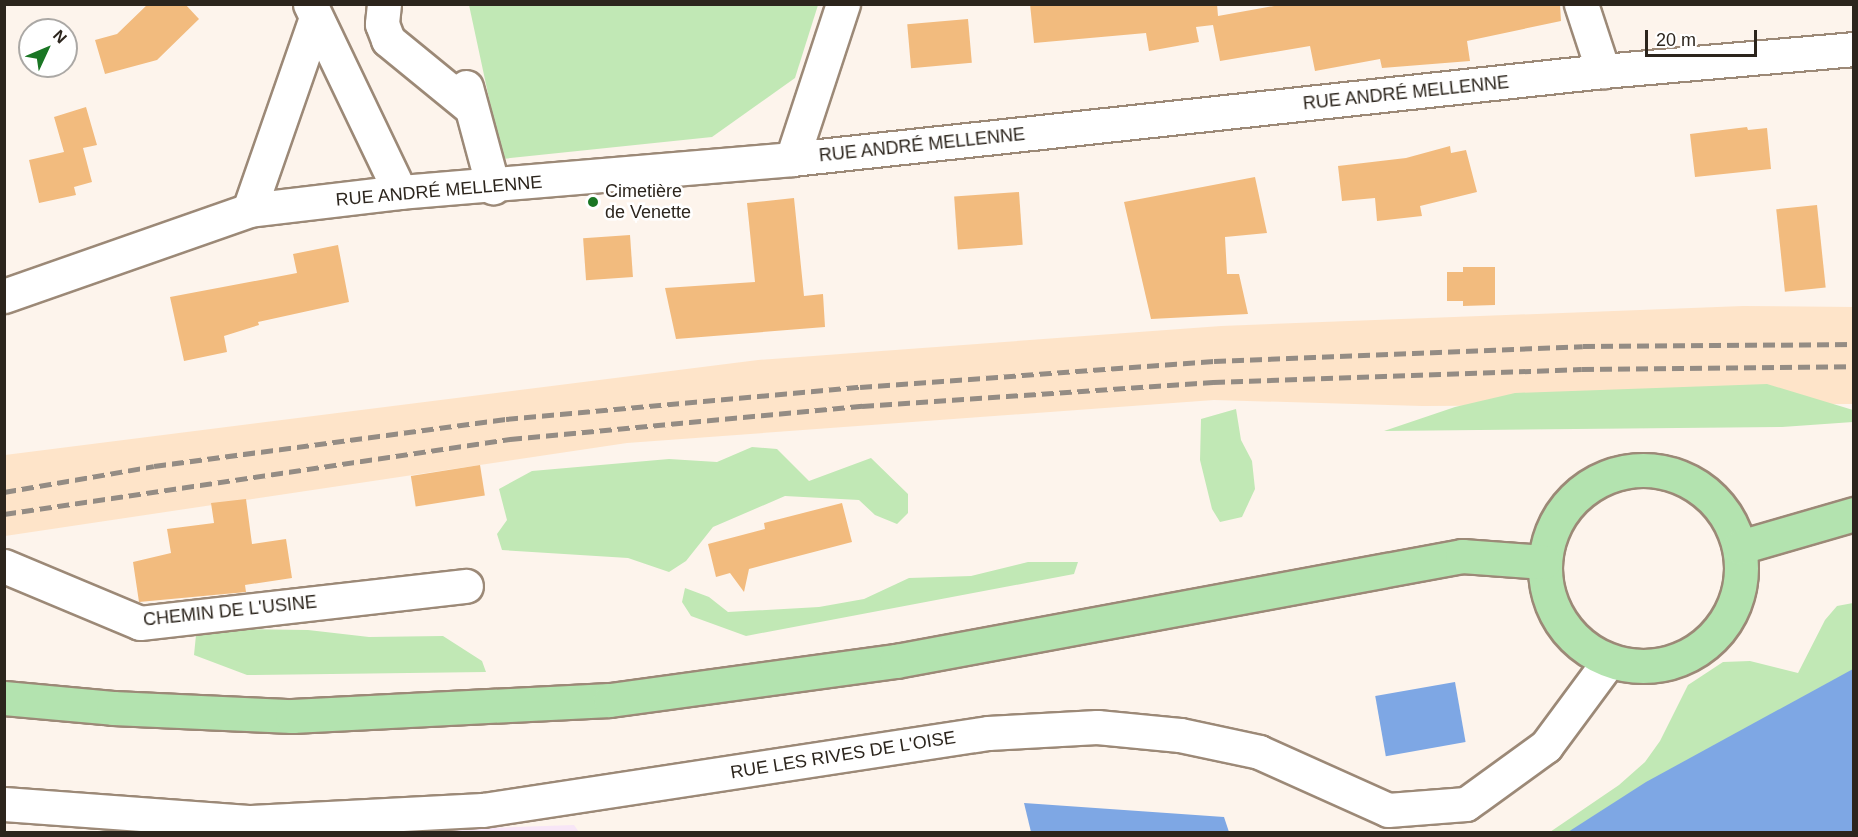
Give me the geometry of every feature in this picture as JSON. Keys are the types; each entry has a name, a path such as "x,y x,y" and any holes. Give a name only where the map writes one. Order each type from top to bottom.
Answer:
{"main road":[{"path":"1640,470 1682,476 1708,493 1728,517 1740,547 1742,577 1734,606 1719,632 1696,652 1668,663 1639,667 1609,661 1582,645 1560,622 1547,593 1544,562 1550,531 1566,504 1590,483 1619,471 1640,470"},
{"path":"1740,547 1854,514"},
{"path":"4,698 292,716 609,700 896,661 1462,556 1544,562"}],"street":[{"path":"384,4 381,24 388,40 468,94 493,187"},
{"path":"792,159 843,4"},
{"path":"1581,4 1603,71"},
{"path":"312,12 400,192"},
{"path":"249,210 312,12"},
{"name":"RUE ANDRÉ MELLENNE","path":"4,296 249,210 400,192 493,187 792,159 1603,71 1854,49"},
{"name":"CHEMIN DE L'USINE","path":"4,566 140,622 466,586"},
{"name":"RUE LES RIVES DE L'OISE","path":"4,804 251,822 483,810 988,733 1097,727 1180,735 1259,752 1388,810 1466,804 1546,746 1609,661"}],"shaded area":[{"path":"1743,306 1853,307 1853,404 1422,406 1214,400 627,443 5,536 5,455 758,360 1221,326"},
{"path":"574,825 579,832 364,832"}],"green space":[{"path":"469,5 818,5 795,78 712,137 502,159"},
{"path":"1767,384 1853,410 1853,422 1782,427 1384,431 1455,407 1515,393"},
{"path":"1236,409 1241,440 1252,461 1255,489 1242,517 1220,522 1212,509 1200,460 1201,419"},
{"path":"752,447 777,449 809,481 871,458 908,494 908,513 897,524 875,515 859,500 785,496 713,527 686,561 669,572 628,558 502,550 497,534 507,520 499,489 532,471 669,459 717,462"},
{"path":"1028,562 1078,562 1074,574 746,636 691,616 682,602 685,588 709,597 728,612 819,607 864,599 909,578 971,576"},
{"path":"1853,603 1853,678 1582,832 1550,832 1619,785 1645,762 1660,741 1688,685 1723,662 1750,661 1798,673 1825,620 1837,606"},
{"path":"228,629 308,630 369,637 443,636 482,661 486,672 247,675 194,655 196,635"}],"water":[{"path":"1853,669 1853,832 1568,832 1646,782"},
{"path":"1455,682 1466,742 1386,756 1375,696"},
{"path":"1024,803 1224,817 1229,832 1031,832"}],"building":[{"path":"148,4 185,4 199,19 157,60 105,74 95,40 117,34"},
{"path":"1030,4 1217,4 1218,16 1285,4 1560,4 1561,21 1467,41 1470,61 1382,68 1380,59 1315,71 1310,46 1220,61 1213,25 1196,27 1199,42 1149,51 1146,33 1034,43"},
{"path":"968,19 972,63 911,68 907,24"},
{"path":"86,107 97,145 83,148 92,182 74,187 76,195 39,203 29,160 64,152 54,117"},
{"path":"1747,127 1748,130 1767,128 1771,169 1695,177 1690,134"},
{"path":"1450,146 1451,153 1466,150 1477,192 1420,206 1422,216 1377,221 1375,198 1342,201 1338,166 1406,158"},
{"path":"1255,177 1267,233 1225,237 1227,274 1239,274 1248,314 1151,319 1124,202"},
{"path":"1019,192 1023,245 958,249 954,197"},
{"path":"794,198 804,296 823,294 825,327 676,339 665,288 755,282 747,203"},
{"path":"1817,205 1826,288 1785,292 1776,209"},
{"path":"630,235 633,277 586,280 583,238"},
{"path":"338,245 349,302 258,322 259,325 224,336 227,352 184,361 170,297 297,273 293,254"},
{"path":"1463,267 1495,267 1495,305 1463,306 1463,301 1447,301 1447,272 1463,272"},
{"path":"480,465 485,496 416,507 411,476"},
{"path":"246,499 252,544 286,539 292,578 245,585 246,592 139,602 133,562 171,553 167,529 214,523 211,503"},
{"path":"842,503 852,542 749,569 744,592 730,573 716,577 708,544 765,529 764,523"}],"railway":[{"path":"4,492 154,466 506,419 860,387 1214,361 1583,346 1854,344"},
{"path":"4,514 510,439 862,406 1213,382 1582,369 1854,366"}],"place":[{"name":"Cimetière de Venette","path":"593,202"}]}
